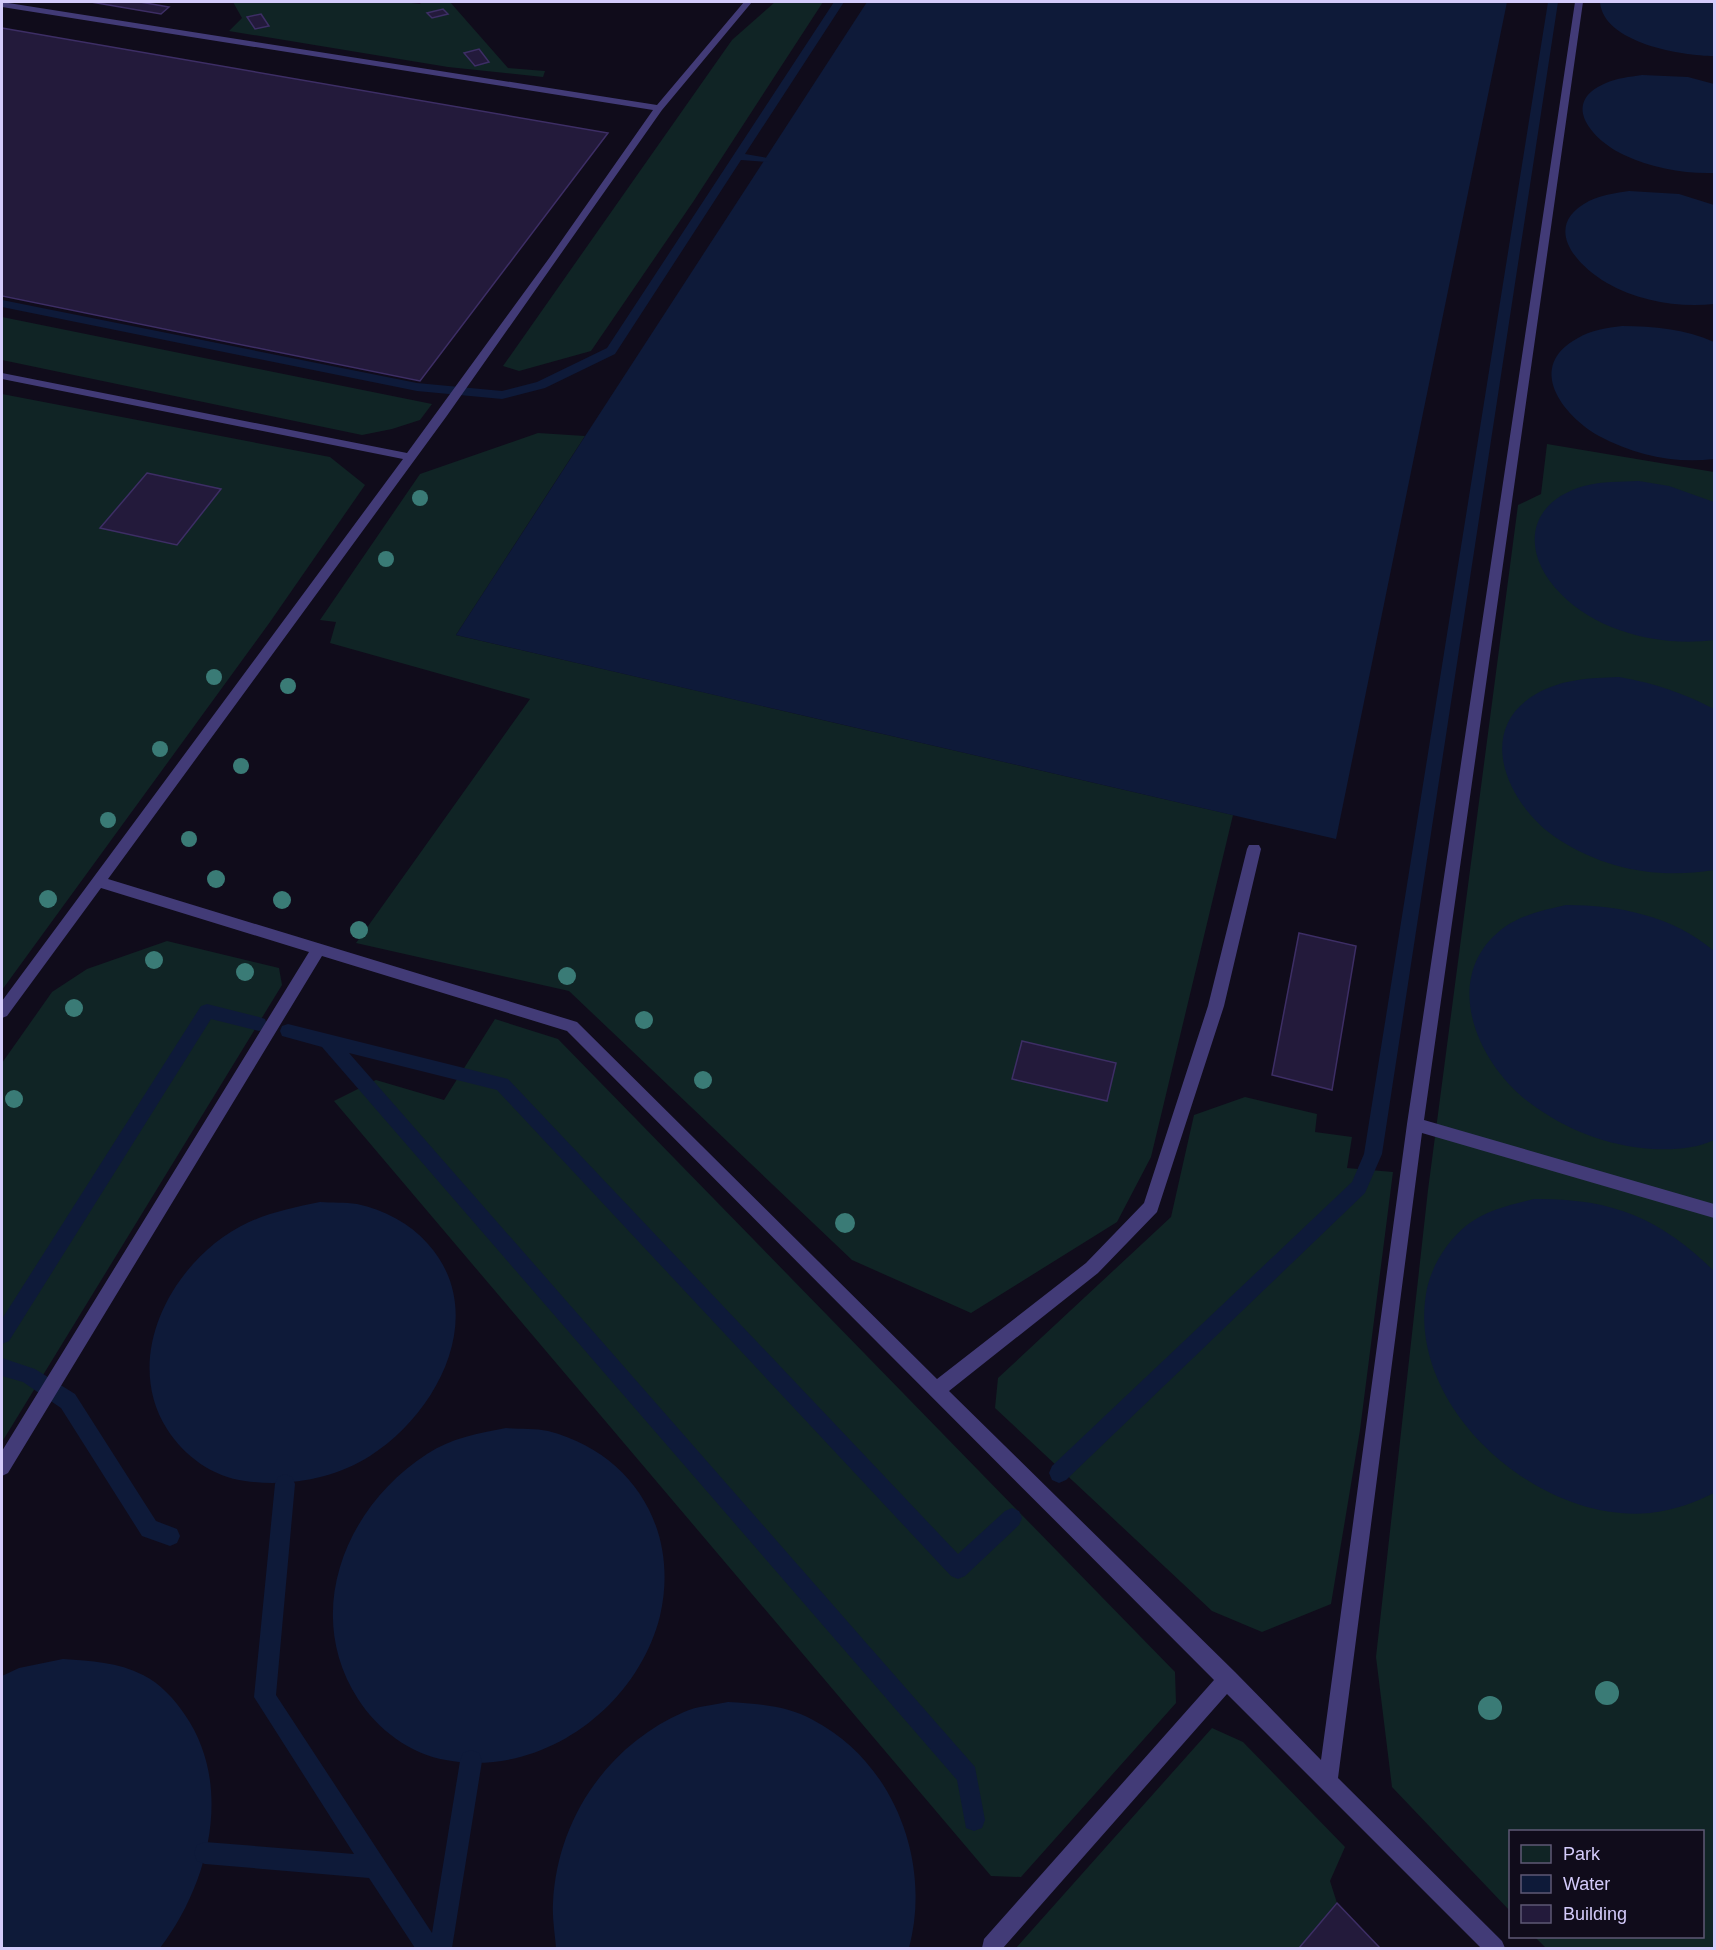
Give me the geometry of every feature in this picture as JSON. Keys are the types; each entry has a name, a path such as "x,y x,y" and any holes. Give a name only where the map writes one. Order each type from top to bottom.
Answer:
{"lane":[{"path":"2,1012 554,259 659,108 748,2"},
{"path":"1328,1780 1415,1124 1579,2"},
{"path":"2,4 659,108"},
{"path":"2,376 410,457"},
{"path":"937,1390 1092,1268 1151,1207 1216,1006 1254,849"},
{"path":"97,881 572,1026 1496,1948"},
{"path":"2,1467 318,950"},
{"path":"1415,1124 1714,1211"},
{"path":"991,1946 1228,1679"}],"green space":[{"path":"233,2 403,2 420,4 422,2 450,2 508,68 545,71 543,77 448,67 229,31 242,18"},
{"path":"775,2 823,2 693,202 591,351 519,371 503,366 732,40"},
{"path":"2,317 432,404 420,420 362,435 2,360"},
{"path":"2,394 330,457 365,485 270,622 2,990"},
{"path":"538,433 585,436 456,635 1233,815 1151,1157 1117,1222 971,1313 852,1260 569,991 356,943 530,699 330,643 336,622 320,620 420,474"},
{"path":"1547,444 1714,472 1714,1948 1546,1948 1536,1938 1704,1938 1704,1830 1509,1830 1509,1910 1392,1787 1376,1657 1428,1190 1518,505 1541,494"},
{"path":"167,941 279,968 282,985 2,1442 2,1063 52,992 87,969"},
{"path":"495,1019 558,1039 1175,1672 1176,1703 1021,1877 991,1876 334,1101 376,1080 444,1100"},
{"path":"1245,1097 1317,1114 1315,1132 1352,1137 1347,1168 1393,1172 1360,1430 1331,1604 1262,1632 1212,1611 995,1408 998,1378 1171,1217 1194,1115"},
{"path":"1212,1728 1243,1742 1345,1847 1330,1881 1337,1903 1299,1948 1016,1948"}],"water":[{"path":"867,2 1507,2 1336,839 456,635"},
{"path":"1600,2 1714,2 1714,56 1665,50 1629,37 1615,28 1604,16"},
{"path":"1642,75 1688,77 1714,84 1714,173 1657,167 1613,149 1592,131 1583,111 1584,101 1592,91 1614,80"},
{"path":"1629,191 1679,194 1714,205 1714,304 1673,304 1645,299 1607,283 1584,266 1575,256 1568,245 1565,233 1567,222 1575,211 1594,199"},
{"path":"1622,326 1669,329 1714,342 1714,459 1670,459 1640,453 1612,443 1585,427 1562,403 1555,390 1552,376 1554,362 1562,349 1588,333"},
{"path":"1639,481 1669,486 1714,502 1714,640 1694,642 1653,639 1613,628 1594,619 1561,594 1548,579 1539,563 1535,547 1535,531 1540,517 1550,504 1564,494 1584,486 1605,482"},
{"path":"1619,677 1668,689 1714,709 1714,870 1673,873 1633,870 1595,858 1558,839 1541,825 1525,808 1513,789 1505,769 1502,748 1506,728 1517,710 1536,694 1556,685 1587,679"},
{"path":"1566,905 1606,907 1644,915 1681,929 1714,951 1714,1140 1684,1148 1652,1149 1619,1144 1588,1135 1558,1121 1530,1103 1511,1086 1494,1065 1481,1042 1472,1018 1469,993 1473,968 1485,946 1506,926 1527,915"},
{"path":"1534,1199 1586,1202 1632,1214 1673,1237 1694,1252 1714,1271 1714,1493 1684,1506 1650,1513 1608,1511 1566,1500 1525,1479 1489,1451 1459,1417 1437,1378 1426,1337 1426,1294 1431,1275 1446,1247 1467,1225 1490,1212"},
{"path":"320,1202 357,1204 377,1210 405,1224 428,1244 446,1271 455,1300 455,1330 448,1360 435,1388 416,1414 395,1437 356,1464 326,1476 294,1482 261,1483 233,1479 200,1464 182,1448 167,1429 154,1400 150,1370 153,1340 163,1310 178,1283 198,1258 222,1238 258,1218"},
{"path":"506,1428 543,1430 578,1442 604,1457 626,1477 643,1500 656,1525 663,1554 664,1584 660,1616 648,1649 630,1680 607,1707 580,1729 549,1747 516,1758 482,1763 446,1760 407,1746 385,1730 358,1699 342,1666 334,1631 334,1597 341,1563 355,1531 374,1502 398,1476 436,1448 475,1434"},
{"path":"63,1659 114,1665 149,1678 177,1704 200,1743 209,1772 212,1803 209,1834 202,1865 191,1895 177,1923 160,1948 2,1948 2,1676 19,1668"},
{"path":"728,1702 782,1708 813,1720 841,1738 865,1761 885,1788 900,1818 910,1849 915,1882 915,1915 909,1948 556,1948 553,1909 557,1872 564,1842 576,1814 592,1788 610,1765 632,1744 657,1726 689,1710"}],"building":[{"path":"91,2 140,2 169,7 161,14"},
{"path":"443,9 448,14 432,18 427,13"},
{"path":"261,14 269,26 255,29 247,17"},
{"path":"2,28 608,133 420,381 2,296"},
{"path":"479,49 489,62 475,66 464,53"},
{"path":"147,473 221,489 177,545 100,528"},
{"path":"1299,933 1356,946 1332,1090 1272,1075"},
{"path":"1022,1041 1116,1063 1107,1101 1012,1079"},
{"path":"1337,1903 1380,1948 1299,1948"}],"waterway":[{"path":"738,156 839,2"},
{"path":"1059,1473 1359,1187 1373,1154 1553,2"},
{"path":"2,304 417,387 502,395 541,385 611,351 738,156"},
{"path":"738,156 764,160"},
{"path":"2,1335 207,1011 259,1024"},
{"path":"288,1031 328,1041"},
{"path":"328,1041 502,1084 958,1569 1012,1518"},
{"path":"328,1041 967,1775 974,1820"},
{"path":"2,1367 28,1375 68,1401 149,1529 170,1536"},
{"path":"285,1484 265,1697 428,1948"},
{"path":"441,1948 471,1761"},
{"path":"205,1853 375,1867"}]}
